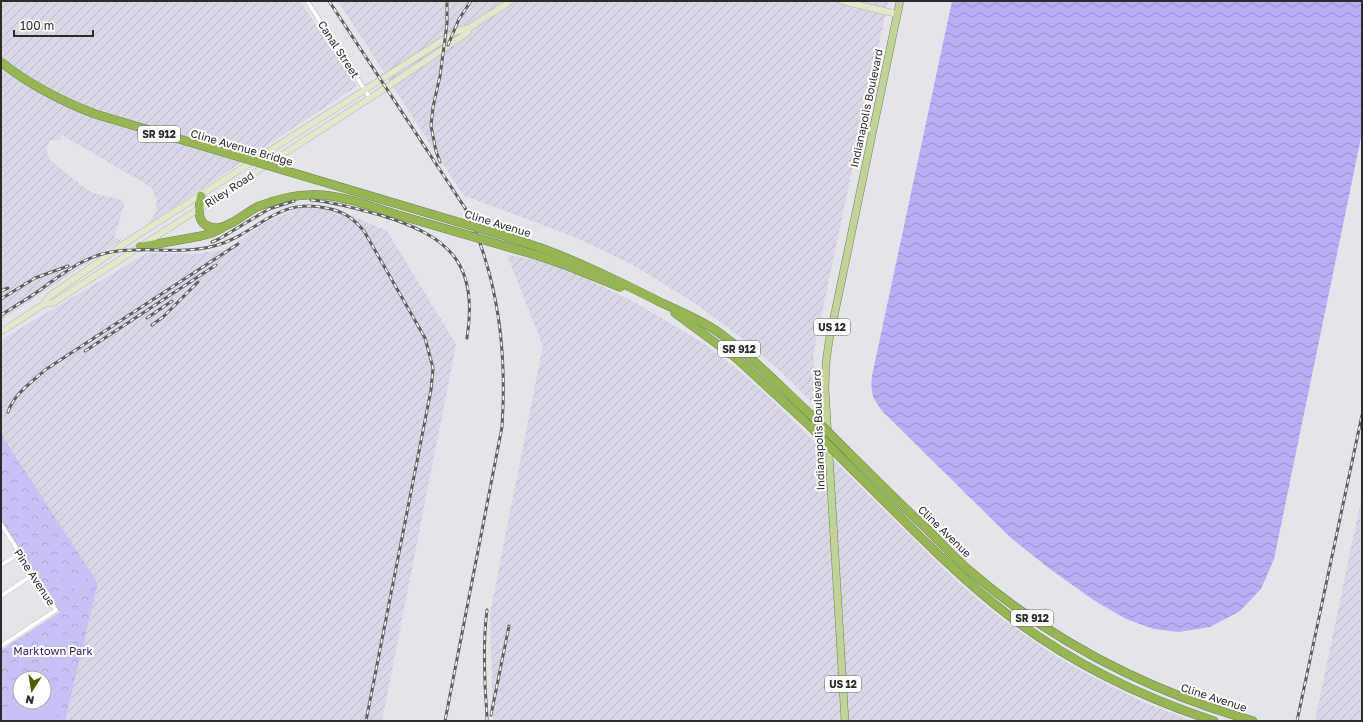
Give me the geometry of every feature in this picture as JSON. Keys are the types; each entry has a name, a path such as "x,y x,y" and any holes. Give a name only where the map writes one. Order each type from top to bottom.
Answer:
{"highway":[{"name":"Cline Avenue Bridge","path":"1,62 31,84 53,96 95,114 326,183"},
{"name":"Cline Avenue","path":"326,183 505,236 540,252 590,268 692,317 716,331 751,358 971,572 1012,605 1093,656 1135,678 1204,706 1253,721"},
{"path":"140,248 201,236 217,231 252,210 289,196 321,194 540,252 568,266 622,288 681,318"},
{"path":"201,196 198,210 204,224 217,228 225,227"},
{"name":"Cline Avenue","path":"658,301 714,341 747,367 810,426 956,570 994,604 1035,634 1075,659 1112,679 1153,698 1214,721"}],"main road":[{"name":"Riley Road","path":"44,304 48,297 133,238 201,196 457,31 469,28 511,1"},
{"path":"842,1 898,14"},
{"name":"Indianapolis Boulevard","path":"845,721 826,388 826,364 829,341 900,1"},
{"name":"Riley Road","path":"1,332 44,304 53,303 140,248 370,98 467,33 469,28"}],"street":[{"name":"Canal Street","path":"307,1 370,98"},
{"name":"Pine Avenue","path":"1,524 56,610 1,646"},
{"path":"1,534 6,531"},
{"path":"1,565 20,553"},
{"path":"1,596 34,574"}],"shaded area":[{"path":"1,1 300,1 357,86 148,224 156,213 157,200 151,187 62,135 60,140 50,140 46,150 51,161 90,192 122,200 124,206 114,238 122,240 1,320"},
{"path":"338,1 888,1 813,355 816,406 777,368 746,341 693,302 633,265 577,238 463,195"},
{"path":"299,208 330,209 353,216 387,231 456,344 382,721 65,721 98,583 1,434 1,340 147,253 193,254 218,251 234,244 268,221"},
{"path":"507,255 538,260 573,272 638,304 703,343 766,394 945,570 1003,620 1055,656 1098,680 1143,702 1192,721 493,721 490,614 543,346"},
{"path":"1362,496 1362,721 1315,721"}],"green space":[{"name":"Marktown Park","path":"1,434 98,583 65,721 1,721 1,650 60,612 1,520"},
{"path":"65,571 76,574 70,595 60,592"},
{"path":"77,574 87,577 82,598 72,595"},
{"path":"50,631 75,637 68,666 43,660"},
{"path":"52,695 61,697 55,721 1,721 3,713 12,703 12,710 52,710"}],"water":[{"path":"952,1 1362,1 1362,133 1274,559 1261,589 1240,611 1210,627 1179,632 1154,629 1126,619 1095,601 1050,569 1011,538 883,412 875,399 871,387 872,376"}],"railway":[{"path":"329,1 465,208 485,260 493,287 498,315 503,371 502,427 445,721"},
{"path":"440,162 436,151 431,126 447,24 447,1"},
{"path":"448,45 459,19 471,1"},
{"path":"311,200 337,204 380,215 404,223 441,243 454,256 463,272 468,290 470,312 467,338"},
{"path":"212,242 269,209 294,201"},
{"path":"1,315 73,267 101,254 124,250 188,250 214,246 229,241 279,212 308,206 338,211 352,219 360,226 425,338 433,368 431,390 366,721"},
{"path":"8,412 19,394 45,370 238,244"},
{"path":"85,351 216,265"},
{"path":"1,299 35,278 68,266"},
{"path":"152,325 163,317 198,282"},
{"path":"1,291 8,288"},
{"path":"147,318 172,301"},
{"path":"1297,721 1362,415"},
{"path":"487,610 484,654 487,721"},
{"path":"491,715 509,626"}]}
